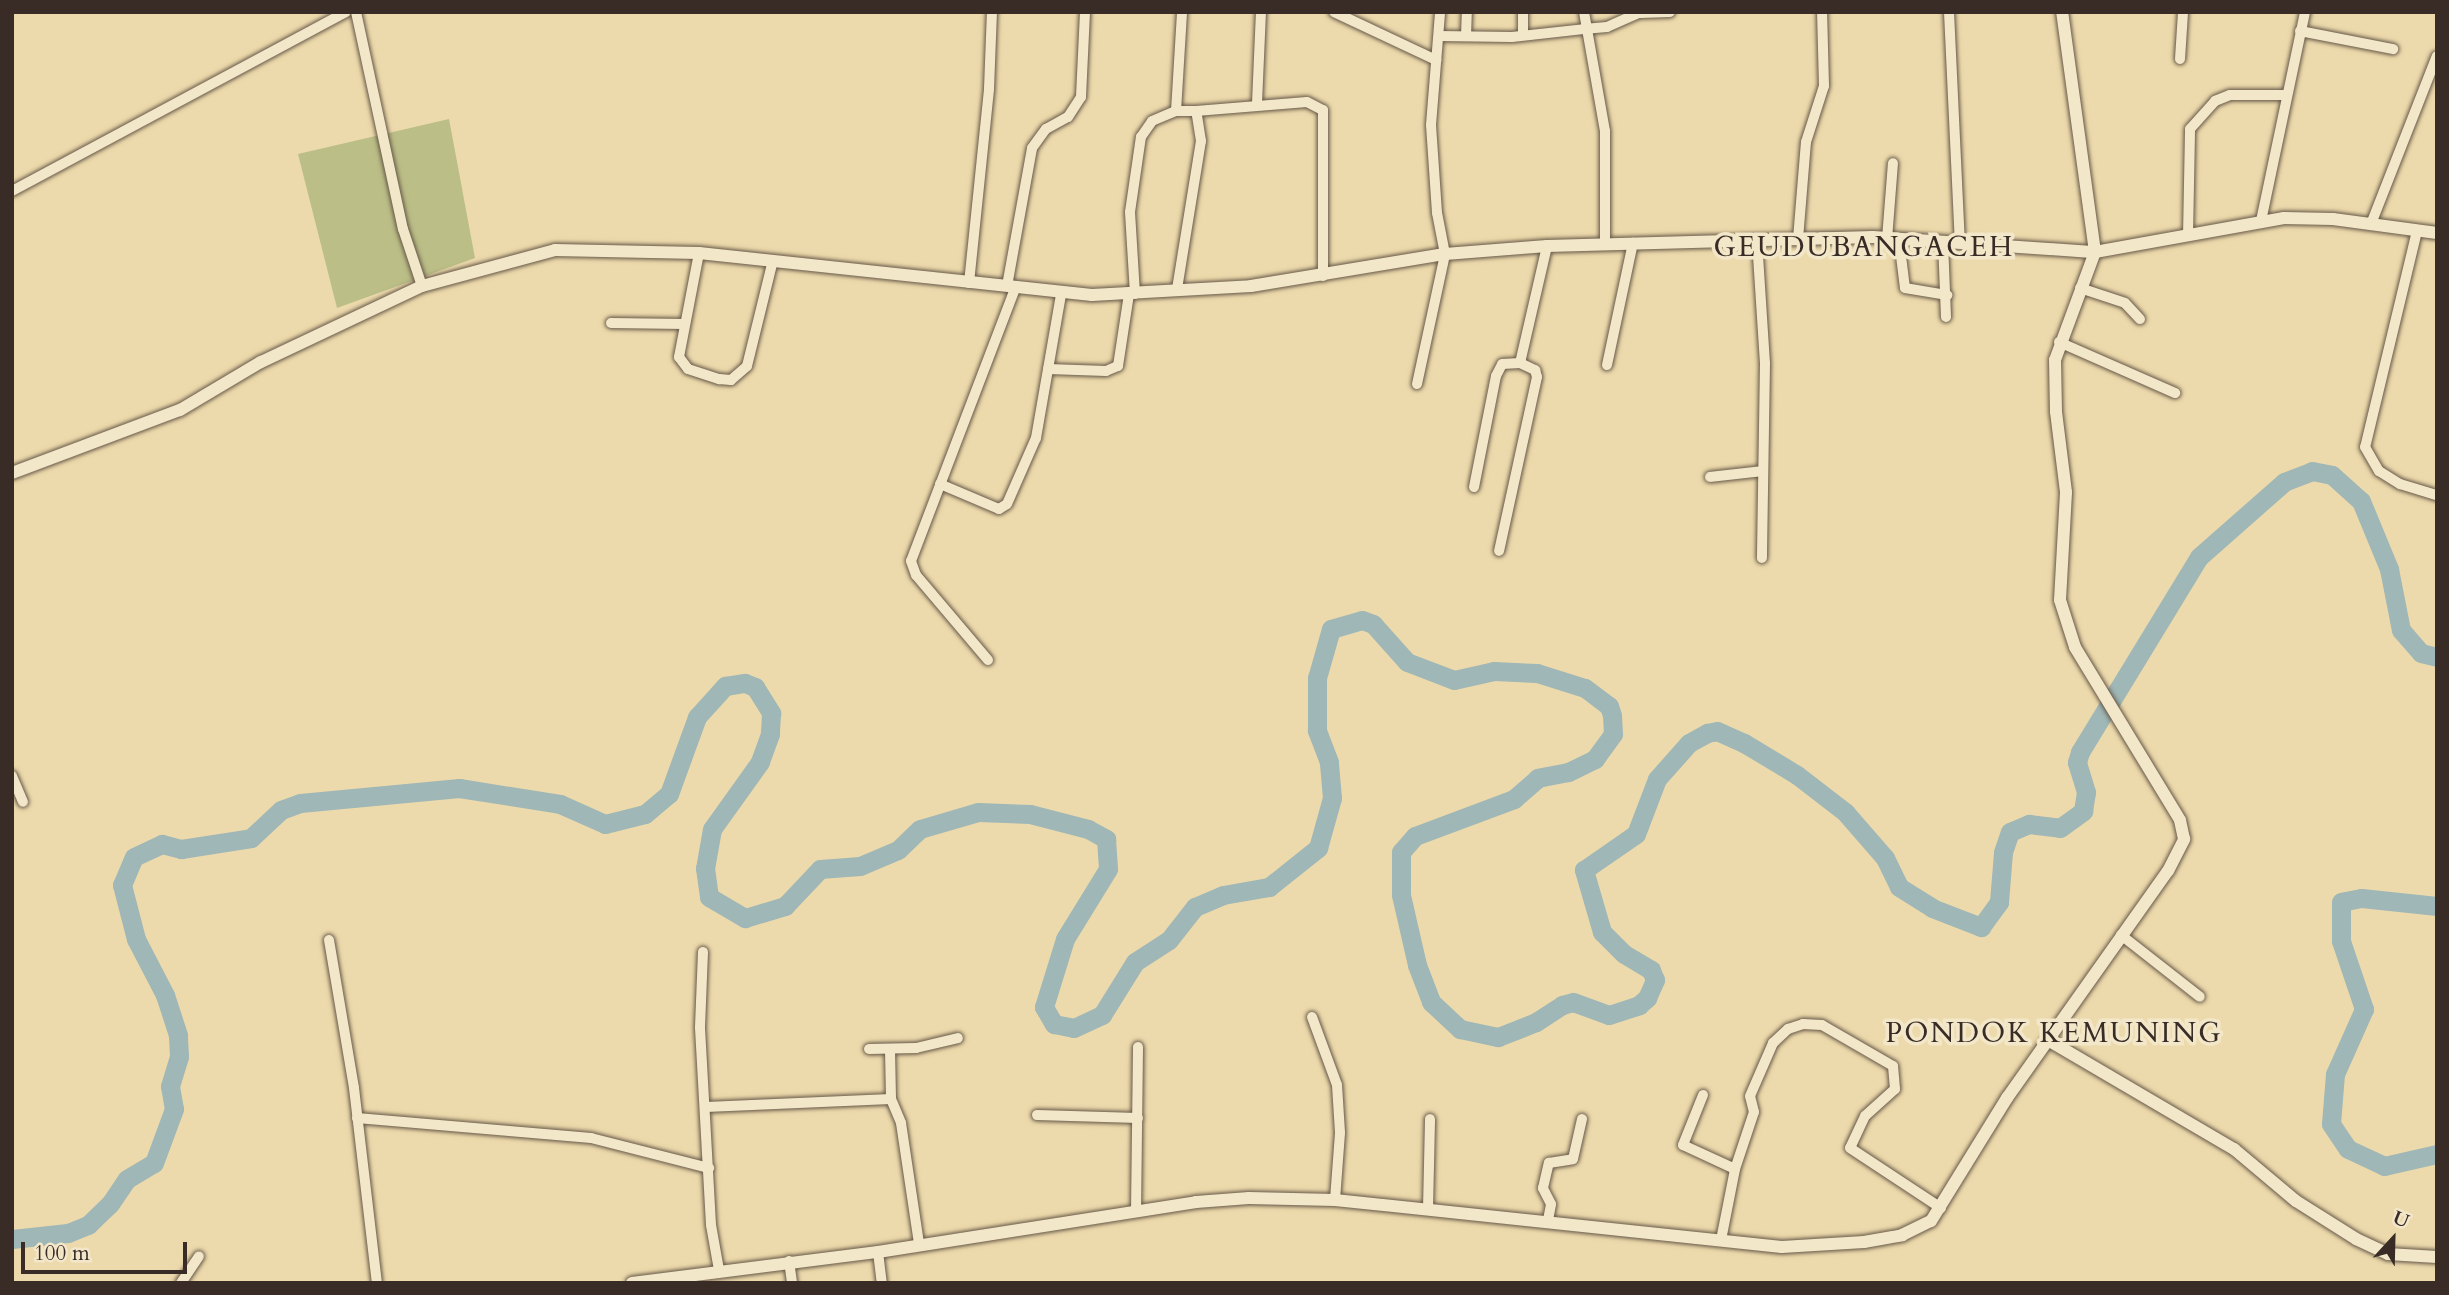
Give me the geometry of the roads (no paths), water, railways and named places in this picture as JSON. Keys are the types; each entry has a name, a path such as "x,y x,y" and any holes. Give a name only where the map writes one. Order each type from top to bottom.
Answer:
{"street":[{"path":"12,191 346,12"},
{"path":"356,12 403,229 422,286"},
{"path":"969,283 989,89 992,12"},
{"path":"988,660 912,568 912,555 1011,287 1032,148 1046,129 1068,117 1081,97 1086,12"},
{"path":"1177,111 1182,12"},
{"path":"1257,103 1261,12"},
{"path":"1335,12 1436,60"},
{"path":"1418,384 1445,254 1433,159 1440,12"},
{"path":"1466,12 1466,36"},
{"path":"1523,12 1523,35"},
{"path":"1584,12 1584,29 1605,131 1605,244"},
{"path":"1439,36 1523,35 1607,27 1640,13 1670,12"},
{"path":"1798,239 1806,142 1824,86 1822,12"},
{"path":"1949,12 1960,243"},
{"path":"632,1283 702,1278 719,1270 878,1252 1136,1212 1249,1198 1335,1200 1548,1220 1782,1247 1864,1242 1902,1235 1931,1221 2048,1040 2168,871 2184,839 2180,820 2076,647 2060,600 2066,514 2055,400 2059,342 2095,252 2062,12"},
{"path":"2180,59 2183,12"},
{"path":"2261,220 2305,12"},
{"path":"2300,31 2393,49"},
{"path":"2371,224 2437,55"},
{"path":"2188,236 2190,129 2215,100 2230,95 2287,96"},
{"path":"1048,369 1106,371 1118,366 1132,294 1129,212 1137,153 1145,127 1177,111 1257,103 1307,102 1323,110 1323,276"},
{"path":"1177,289 1199,172 1201,124 1196,111"},
{"path":"1893,163 1893,240 1905,288 1947,295"},
{"path":"12,473 180,410 261,362 422,286 555,250 699,253 772,264 1011,287 1061,295 1132,294 1323,276 1445,254 1547,246 1798,239 1893,240 2095,252 2261,220 2311,218 2437,233"},
{"path":"2417,231 2365,446 2379,471 2400,484 2437,495"},
{"path":"1757,240 1765,363 1762,558"},
{"path":"1943,242 1946,317"},
{"path":"1607,365 1633,243"},
{"path":"1520,363 1547,246"},
{"path":"699,253 685,324 682,364 719,379 731,380 742,373 772,264"},
{"path":"2080,288 2125,303 2140,319"},
{"path":"940,484 999,509 1007,504 1036,438 1061,295"},
{"path":"611,323 685,324"},
{"path":"2059,342 2175,393"},
{"path":"1474,487 1496,376 1502,364 1520,363 1535,370 1537,377 1499,551"},
{"path":"1710,477 1763,471"},
{"path":"12,776 23,802"},
{"path":"2121,935 2200,998"},
{"path":"329,940 357,1118 377,1283"},
{"path":"703,952 699,995 711,1225 719,1270"},
{"path":"1312,1017 1337,1085 1340,1133 1335,1200"},
{"path":"1721,1240 1735,1169 1754,1112 1750,1096 1773,1043 1796,1025 1817,1024 1891,1063 1896,1073 1895,1089 1866,1116 1851,1149 1941,1208"},
{"path":"869,1049 890,1050 958,1038"},
{"path":"2048,1040 2234,1149 2296,1201 2356,1239 2388,1254 2437,1257"},
{"path":"1136,1212 1138,1047"},
{"path":"890,1050 891,1100 901,1123 919,1244"},
{"path":"1703,1095 1682,1142 1735,1169"},
{"path":"706,1107 891,1100"},
{"path":"1037,1115 1138,1118"},
{"path":"357,1118 591,1138 709,1168"},
{"path":"1429,1209 1430,1119"},
{"path":"1548,1220 1551,1203 1543,1188 1549,1163 1573,1159 1582,1119"},
{"path":"878,1252 883,1283"},
{"path":"181,1283 199,1256"},
{"path":"789,1261 792,1283"}],"waterway":[{"path":"12,1239 68,1233 88,1225 110,1204 127,1179 154,1163 174,1109 170,1086 179,1056 178,1035 165,995 136,939 122,885 134,857 162,844 181,849 251,838 281,810 300,803 459,788 560,804 605,824 645,814 669,794 697,717 725,686 745,683 755,687 771,713 770,734 760,762 712,829 705,868 709,897 745,918 785,906 820,869 860,866 898,850 920,829 978,812 1030,814 1088,829 1106,839 1108,869 1065,939 1044,1007 1054,1024 1074,1028 1102,1015 1135,962 1169,940 1195,907 1223,895 1269,887 1318,848 1332,798 1329,762 1317,730 1317,678 1331,629 1362,620 1373,624 1407,662 1454,680 1494,671 1537,673 1585,688 1609,706 1612,715 1613,734 1595,759 1568,772 1538,778 1514,799 1415,836 1401,852 1401,895 1417,965 1431,1002 1460,1029 1498,1037 1536,1022 1562,1005 1573,1002 1609,1015 1639,1005 1647,998 1655,980 1651,970 1624,954 1602,932 1584,870 1636,834 1657,779 1689,743 1707,733 1717,731 1744,743 1797,775 1845,812 1885,858 1899,887 1932,908 1981,927 1999,902 2003,852 2010,832 2029,824 2060,828 2083,811 2086,792 2077,762 2080,752 2199,557 2284,482 2312,471 2332,475 2361,501 2389,569 2401,630 2421,653 2437,657"},
{"path":"2437,906 2361,898 2341,902 2341,941 2364,1009 2335,1074 2331,1124 2348,1149 2384,1166 2437,1154"}],"district":[{"name":"GEUDUBANGACEH","path":"1864,247"},
{"name":"PONDOK KEMUNING","path":"2054,1033"}]}
